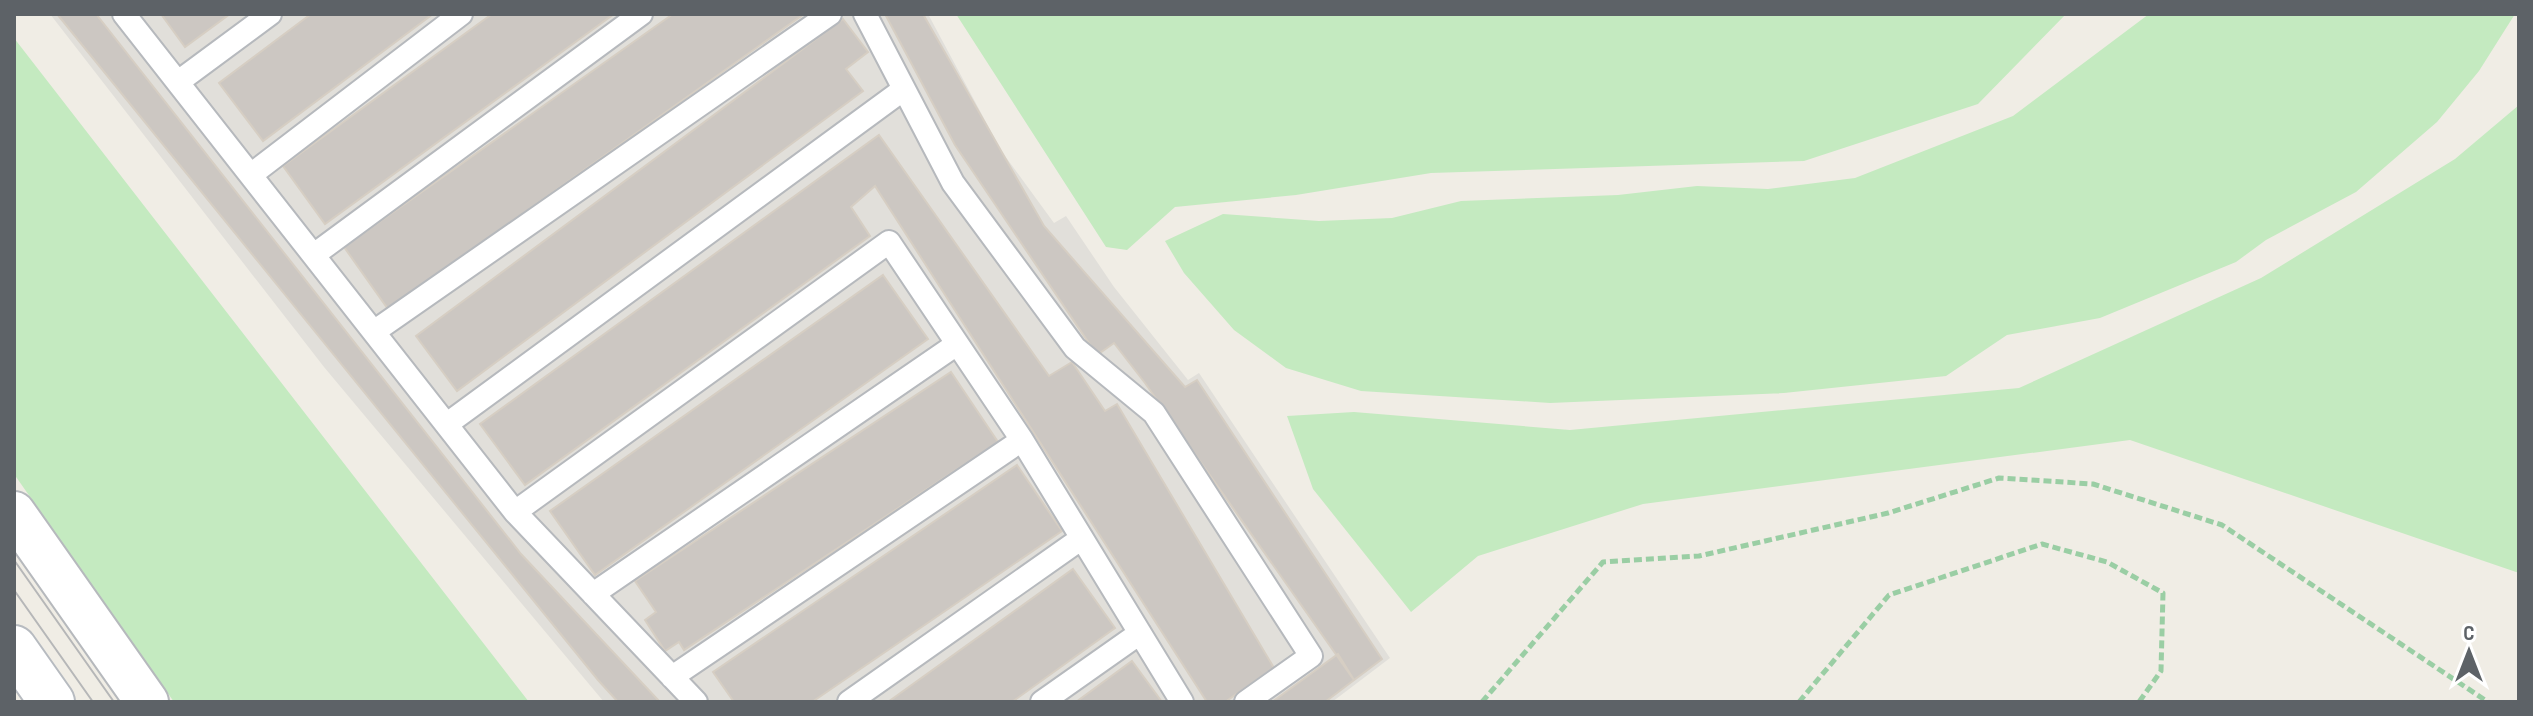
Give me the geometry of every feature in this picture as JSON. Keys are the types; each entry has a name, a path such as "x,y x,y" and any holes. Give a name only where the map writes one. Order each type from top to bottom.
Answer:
{"main road":[{"path":"14,648 52,702"}],"street":[{"path":"14,513 147,702"}],"lane":[{"path":"124,14 515,512 696,702"},
{"path":"178,82 270,14"},
{"path":"252,174 461,14"},
{"path":"315,254 641,14"},
{"path":"375,331 830,14"},
{"path":"865,14 953,183 1075,348 1154,413 1311,656 1246,702"},
{"path":"447,424 904,89"},
{"path":"515,512 889,242 1022,440 1182,702"},
{"path":"593,594 957,344"},
{"path":"672,677 1022,440"},
{"path":"849,702 1082,538"},
{"path":"1042,702 1140,633"}],"path":[{"path":"1482,702 1603,562 1699,556 1888,513 1999,478 2093,484 2222,525 2488,702"},
{"path":"1799,702 1889,595 2042,544 2107,562 2163,593 2161,671 2139,702"}],"shaded area":[{"path":"50,14 928,14 1002,152 1054,223 1066,216 1114,287 1188,380 1199,373 1390,658 1332,702 604,702 324,367"}],"green space":[{"path":"956,14 2066,14 1978,104 1804,161 1431,173 1296,195 1175,207 1127,250 1106,247"},
{"path":"2149,14 2515,14 2479,71 2437,122 2356,192 2266,240 2236,262 2100,318 2007,335 1946,376 1784,393 1550,403 1361,391 1286,368 1234,330 1184,273 1165,241 1223,214 1319,221 1392,218 1461,201 1618,195 1697,186 1768,189 1855,178 2013,116"},
{"path":"14,38 529,702 174,702 14,474"},
{"path":"2519,105 2519,573 2130,440 1643,504 1478,556 1411,612 1313,489 1287,416 1354,412 1570,430 2019,388 2261,278 2455,159"}],"building":[{"path":"57,14 96,14 521,554 660,702 618,702 598,680"},
{"path":"161,14 230,14 185,47"},
{"path":"311,14 433,14 263,141 219,83"},
{"path":"492,14 614,14 325,224 283,166"},
{"path":"673,14 804,14 388,309 344,247"},
{"path":"885,14 923,14 1044,226 1185,387 1197,380 1382,659 1354,680 1114,343 1097,355 955,145"},
{"path":"843,19 868,52 846,69 863,91 457,391 416,336"},
{"path":"879,135 1049,376 1072,362 1105,411 1117,404 1274,668 1225,702 1207,702 875,186 851,207 870,236 525,485 480,424"},
{"path":"883,275 928,339 595,575 550,511"},
{"path":"951,372 998,442 684,650 679,642 665,651 645,620 656,612 635,581"},
{"path":"1017,465 1062,531 812,702 734,702 713,672"},
{"path":"1073,569 1115,628 1012,702 888,702"},
{"path":"1338,654 1354,680 1325,702 1272,702"},
{"path":"1132,661 1162,702 1076,702"}],"tram line":[{"path":"14,560 114,702"},
{"path":"14,590 93,702"}]}
